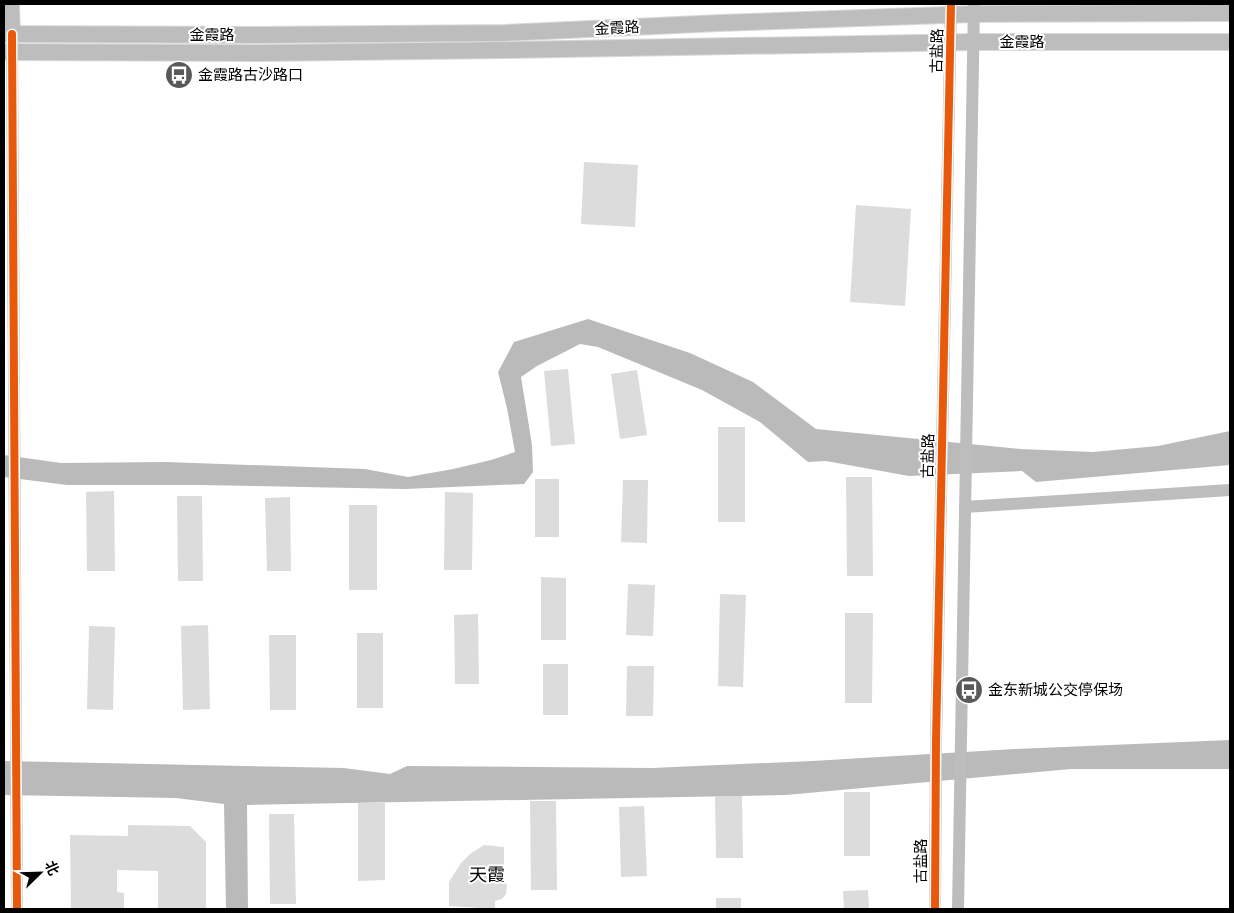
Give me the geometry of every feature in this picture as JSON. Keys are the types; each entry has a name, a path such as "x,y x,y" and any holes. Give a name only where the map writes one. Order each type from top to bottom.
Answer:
{"main road":[{"path":"8,34 11,4"},
{"name":"金霞路","path":"8,34 504,33 720,23 951,9 1230,13"},
{"name":"金霞路","path":"8,52 468,51 974,42 1230,42"}],"street":[{"name":"古盐路","path":"935,909 936,742 951,9"},
{"path":"958,909 974,9"},
{"path":"8,34 14,448 17,909"},
{"path":"965,507 1230,490"}],"shaded area":[{"path":"588,319 690,353 753,382 816,429 1020,449 1093,452 1158,446 1230,431 1230,465 1036,482 1022,471 909,476 826,461 808,462 760,422 702,390 598,347 580,344 537,366 521,377 532,445 533,472 524,484 405,489 199,485 67,485 4,477 4,455 61,463 166,462 365,469 408,477 491,460 515,452 498,372 514,342"},
{"path":"1230,740 1230,769 1071,769 786,795 247,805 248,909 226,909 224,804 176,798 4,795 4,761 344,768 390,774 407,766 652,768"}],"building":[{"path":"584,162 638,165 635,227 581,224"},
{"path":"856,205 911,209 905,306 850,302"},
{"path":"568,369 575,444 551,446 544,371"},
{"path":"637,370 647,435 620,439 611,374"},
{"path":"718,427 745,427 745,522 718,522"},
{"path":"846,477 872,477 873,576 847,576"},
{"path":"535,479 559,479 559,537 535,537"},
{"path":"623,480 648,480 647,543 621,542"},
{"path":"114,491 115,571 87,571 86,492"},
{"path":"445,492 473,493 472,570 444,570"},
{"path":"177,496 202,496 203,581 178,581"},
{"path":"290,497 291,571 267,571 265,498"},
{"path":"349,505 377,505 377,590 349,590"},
{"path":"541,577 566,578 566,640 541,640"},
{"path":"628,584 655,585 653,636 626,635"},
{"path":"720,594 746,595 743,687 718,686"},
{"path":"845,613 873,613 872,703 845,703"},
{"path":"478,614 479,684 455,684 454,615"},
{"path":"208,625 210,709 183,710 181,626"},
{"path":"89,626 115,627 113,710 87,709"},
{"path":"357,633 383,633 383,708 357,708"},
{"path":"269,635 296,635 296,710 270,710"},
{"path":"543,664 568,664 568,715 543,715"},
{"path":"627,666 654,666 653,716 626,716"},
{"path":"844,792 870,792 870,856 844,856"},
{"path":"715,796 742,796 743,858 716,858"},
{"path":"530,801 556,801 557,890 531,890"},
{"path":"358,803 385,803 385,880 358,881"},
{"path":"644,806 647,876 621,877 619,807"},
{"path":"269,814 294,814 296,904 270,904"},
{"path":"128,825 190,826 206,842 206,909 158,909 158,871 117,870 117,892 124,893 124,909 71,909 70,835 128,836"},
{"path":"484,845 504,847 506,894 502,899 495,901 495,909 449,906 449,882 461,863 470,854"},
{"path":"868,890 869,909 844,909 843,891"},
{"path":"716,898 741,898 741,909 716,909"}],"cycle path":[{"path":"935,909 936,742 951,4"},
{"path":"12,34 17,909"}],"place":[{"name":"金霞路古沙路口","path":"179,75"},
{"name":"金东新城公交停保场","path":"969,690"}],"district":[{"name":"天霞","path":"487,875"}]}
